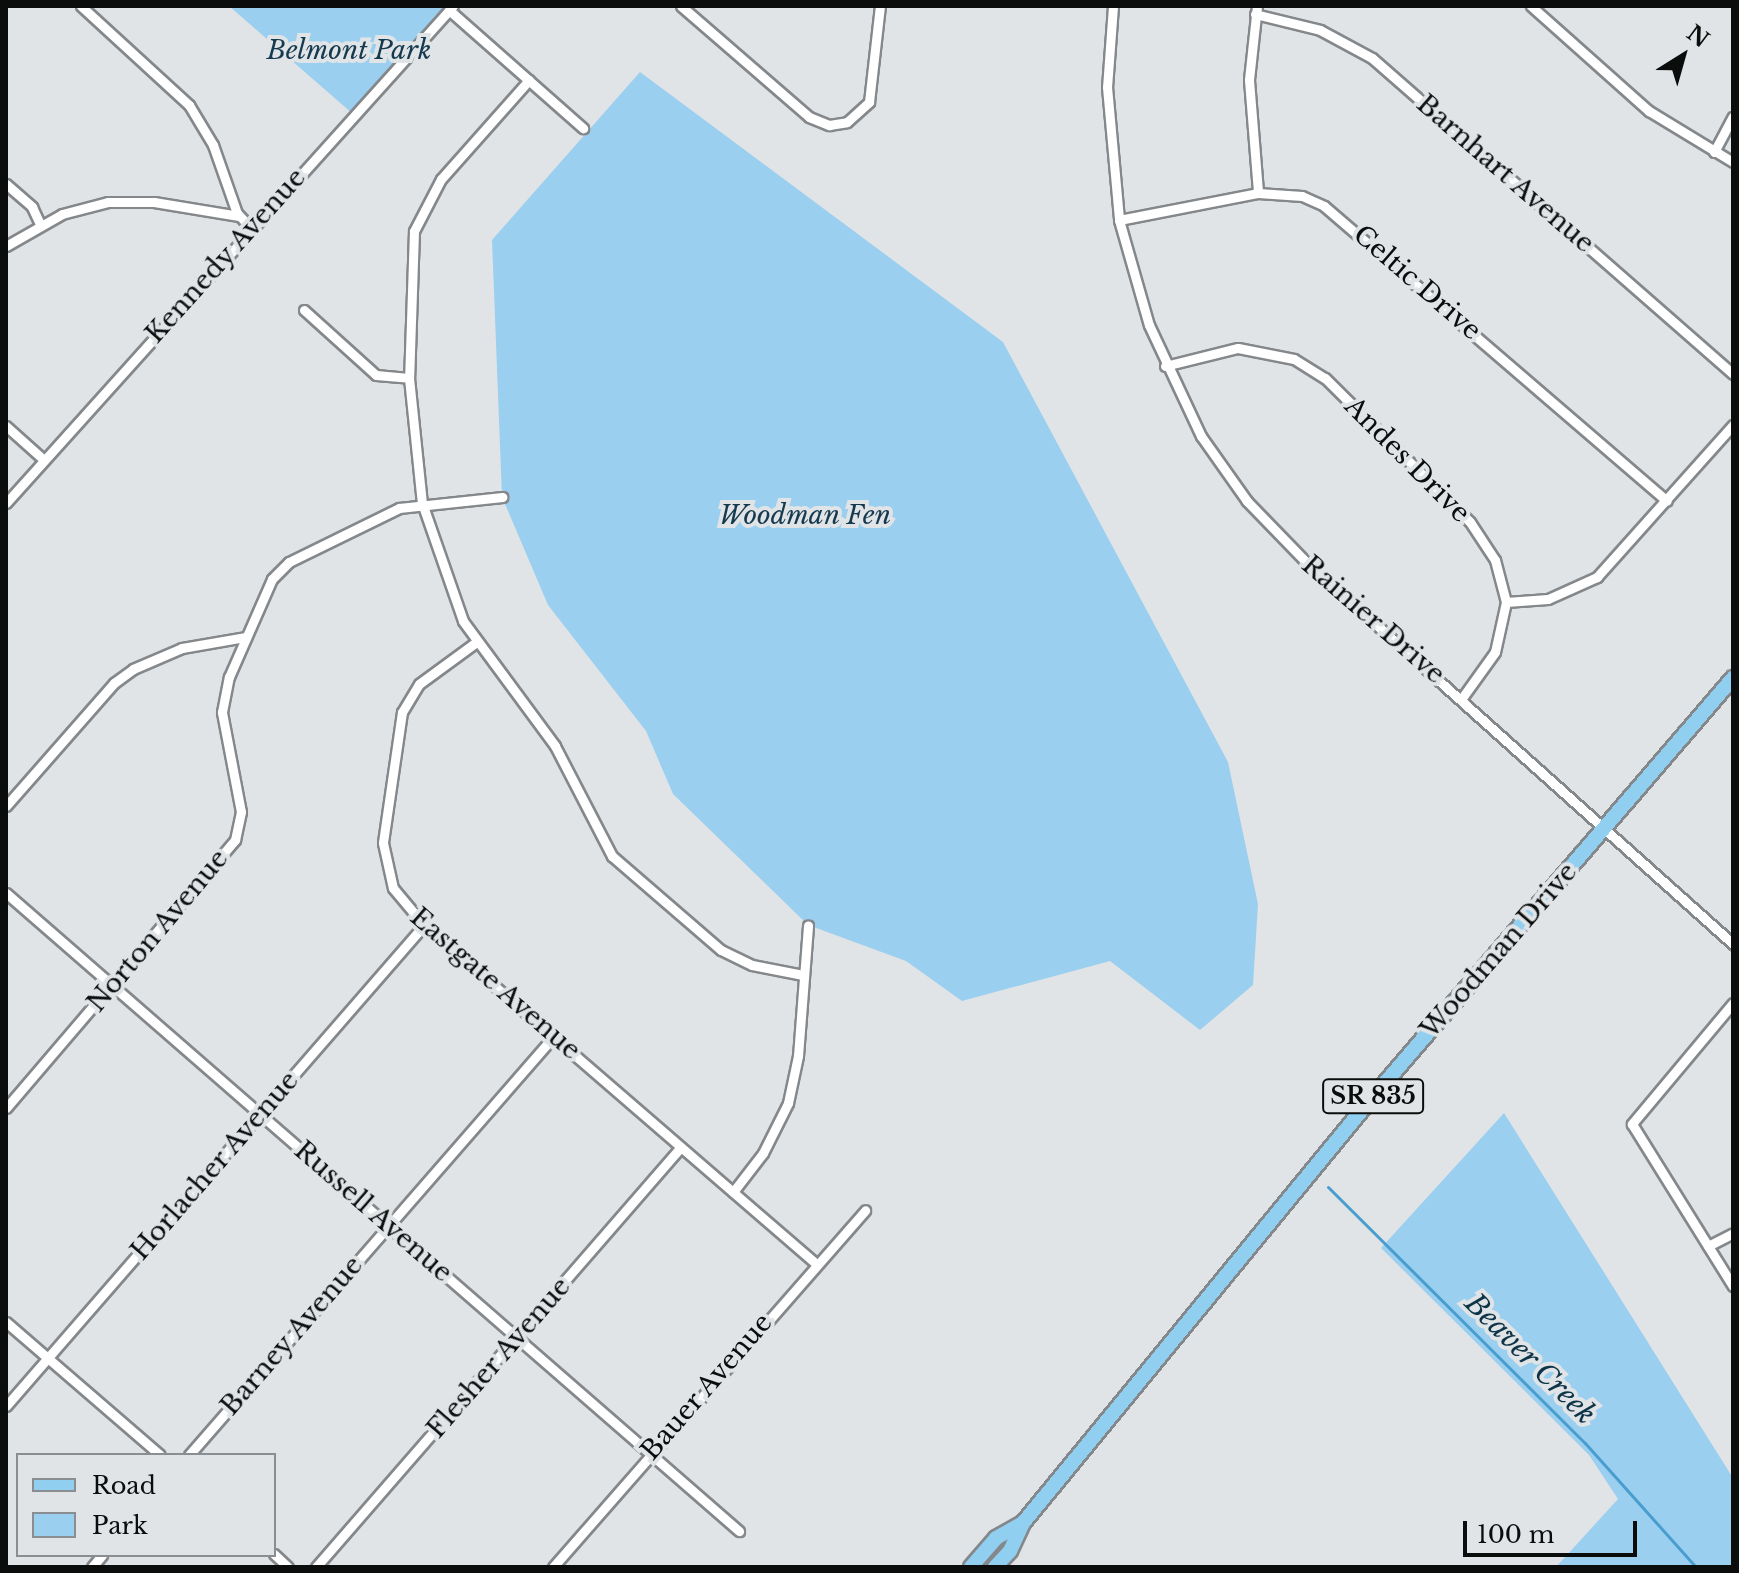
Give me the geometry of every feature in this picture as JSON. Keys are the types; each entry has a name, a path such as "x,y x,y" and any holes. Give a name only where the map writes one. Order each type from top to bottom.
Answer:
{"main road":[{"name":"Woodman Drive","path":"995,1567 1023,1523 1386,1081 1733,678"},
{"name":"Woodman Drive","path":"971,1567 996,1538 1023,1523"}],"street":[{"path":"81,6 189,105 213,145 239,216 251,228"},
{"path":"681,6 809,117 840,124 869,102 880,6"},
{"name":"Rainier Drive","path":"1113,6 1107,103 1119,220 1136,286 1165,366 1201,436 1270,527 1733,944"},
{"path":"1531,6 1649,111 1733,162"},
{"path":"451,8 583,128"},
{"name":"Kennedy Avenue","path":"6,503 451,8"},
{"path":"1256,10 1249,80 1258,193"},
{"name":"Barnhart Avenue","path":"1256,10 1320,30 1378,63 1733,374"},
{"path":"529,80 441,179 420,213 410,252 409,378 422,503 451,592 475,643 555,746 602,841 628,872 728,954 752,965 803,975"},
{"path":"1714,152 1733,117"},
{"path":"6,184 32,207 40,224"},
{"name":"Celtic Drive","path":"1119,220 1258,193 1302,196 1341,217 1667,501"},
{"path":"6,246 40,224 87,206 131,200 239,216"},
{"path":"304,310 376,375 409,378"},
{"name":"Andes Drive","path":"1165,366 1238,348 1274,352 1312,368 1470,522 1495,560 1506,602 1495,652 1462,698"},
{"path":"1506,602 1548,599 1589,583 1667,501 1733,425"},
{"path":"6,426 44,460"},
{"name":"Norton Avenue","path":"6,1108 235,840 241,812 222,712 246,637 272,579 289,562 381,515 422,503 502,497"},
{"path":"6,806 114,683 133,669 182,648 246,637"},
{"name":"Eastgate Avenue","path":"475,643 419,684 397,728 385,863 393,888 424,925 814,1262"},
{"name":"Russell Avenue","path":"6,893 739,1531"},
{"name":"Horlacher Avenue","path":"6,1406 424,925"},
{"path":"733,1192 763,1153 788,1103 798,1056 808,925"},
{"path":"1733,1003 1632,1124 1733,1286"},
{"name":"Barney Avenue","path":"191,1453 554,1036"},
{"name":"Flesher Avenue","path":"316,1567 681,1147"},
{"name":"Bauer Avenue","path":"553,1567 814,1262 865,1210"},
{"path":"1708,1246 1733,1233"},
{"path":"6,1322 158,1453"}],"green space":[{"name":"Belmont Park","path":"229,6 453,6 353,114"},
{"name":"Woodman Fen","path":"640,72 1003,342 1228,762 1258,904 1253,985 1200,1030 1110,961 962,1001 906,961 808,925 673,794 646,731 548,605 502,497 492,240"},
{"path":"1504,1113 1733,1478 1733,1567 1556,1567 1618,1499 1589,1455 1381,1248"}],"waterway":[{"name":"Beaver Creek","path":"1328,1187 1585,1443 1696,1567"}]}
